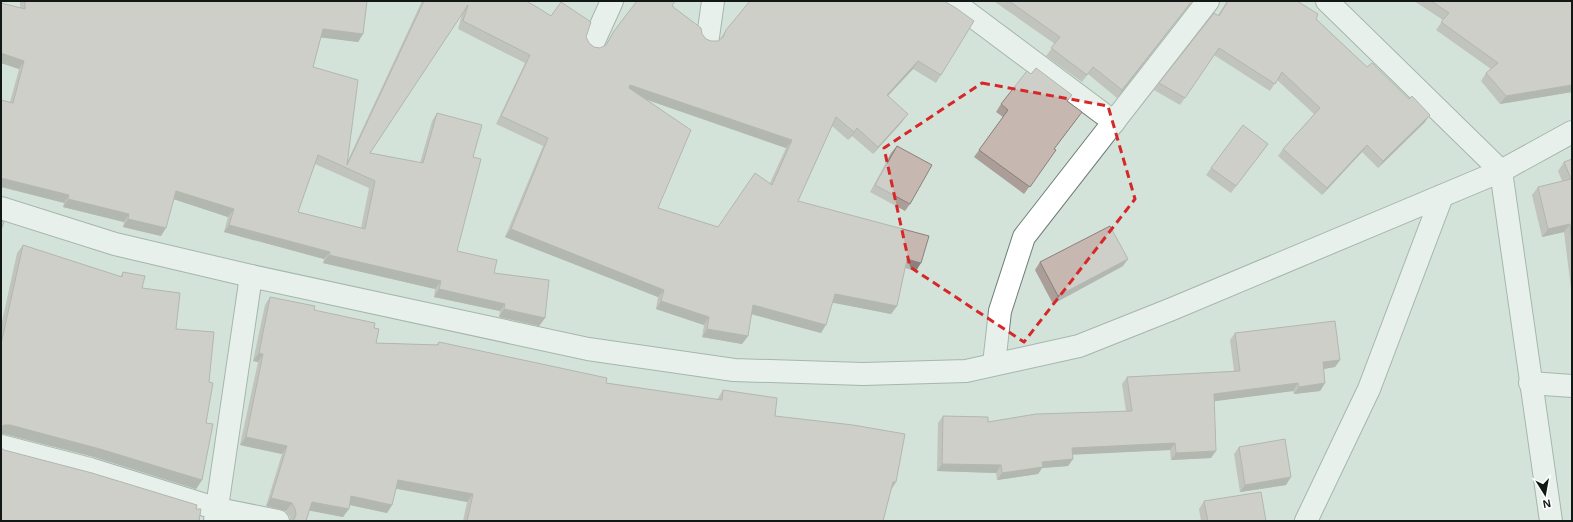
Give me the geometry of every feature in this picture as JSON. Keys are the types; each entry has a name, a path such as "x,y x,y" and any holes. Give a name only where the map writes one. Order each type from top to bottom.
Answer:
{"street":[{"path":"593,43 612,1"},
{"path":"708,37 713,1"},
{"path":"952,1 1114,122"},
{"path":"994,364 1000,311 1024,237 1208,1"},
{"path":"1327,1 1501,172 1530,383 1551,521"},
{"path":"1,208 115,244 251,276 588,349 734,370 863,374 966,370 1079,346 1172,309 1501,172 1572,132"},
{"path":"1306,521 1369,389 1442,196"},
{"path":"217,515 251,276"},
{"path":"1530,383 1572,386"},
{"path":"1,446 90,469 217,515 278,521"}],"highlighted area":[{"path":"982,83 1108,106 1135,199 1024,342 910,267 884,148"}],"building":[{"path":"25,1 367,1 363,34 323,29 313,67 358,80 347,165 424,1 526,1 551,16 561,2 591,22 586,37 589,43 594,47 600,48 606,45 614,31 637,1 675,1 672,6 701,28 702,34 706,39 711,41 718,41 723,37 726,30 750,1 944,1 974,21 941,75 918,61 887,95 908,114 878,147 857,128 854,132 836,117 798,201 929,236 921,263 907,259 897,306 835,294 826,325 753,305 748,336 707,329 709,317 661,301 664,290 511,229 548,138 501,116 530,55 463,21 468,5 370,153 423,163 437,113 482,125 473,157 481,159 457,251 497,260 494,273 549,280 545,318 504,309 505,304 439,289 441,281 329,255 330,252 229,225 234,209 176,191 166,228 128,219 129,214 68,199 69,195 1,178 1,100 13,103 24,61 1,53 1,3 25,9","holes":["630,85 792,140 772,185 755,173 718,227 658,208 691,130 629,88","318,155 375,181 365,229 298,212"]},
{"path":"1009,1 1192,1 1122,90 1093,67 1087,75 1051,48 1060,37"},
{"path":"1228,1 1297,1 1318,14 1316,19 1367,67 1372,63 1409,99 1412,96 1430,115 1383,161 1367,145 1327,188 1283,149 1320,108 1282,72 1275,84 1219,48 1185,98 1159,83 1214,13 1219,16"},
{"path":"1431,1 1572,1 1572,85 1506,96 1486,73 1498,63 1441,22 1449,13"},
{"path":"1036,68 1072,95 1067,101 1082,112 1054,149 1056,150 1030,187 979,150 1008,110 1001,104 1027,71 1031,74"},
{"path":"1243,125 1268,144 1236,186 1211,168"},
{"path":"897,146 932,165 910,204 875,185"},
{"path":"1572,159 1572,243 1570,224 1548,229 1538,187 1571,179 1564,162"},
{"path":"1,221 4,222 1,230"},
{"path":"1110,226 1128,259 1058,296 1040,262"},
{"path":"23,245 122,277 123,272 145,276 142,288 180,293 176,329 214,332 209,382 213,383 206,423 213,424 202,480 100,449 10,425 4,425 1,427 1,344"},
{"path":"270,297 315,306 314,310 375,323 374,328 379,329 376,343 438,345 439,342 607,378 606,383 722,400 723,390 777,398 775,416 853,425 905,434 896,482 893,482 883,521 467,521 473,494 398,480 392,505 351,496 349,509 312,502 306,521 293,521 296,515 292,503 271,498 287,446 246,437 263,354 259,353"},
{"path":"1335,321 1340,360 1323,362 1325,383 1299,387 1298,383 1214,394 1216,451 1176,453 1175,443 1072,448 1073,459 1042,462 1043,467 1002,473 1001,465 942,464 943,416 988,417 988,422 1036,414 1132,411 1127,377 1240,371 1235,333"},
{"path":"1285,439 1291,477 1245,485 1239,447"},
{"path":"1,448 92,473 197,505 196,509 201,509 199,521 1,521"},
{"path":"1261,492 1266,521 1208,521 1204,501"}]}
